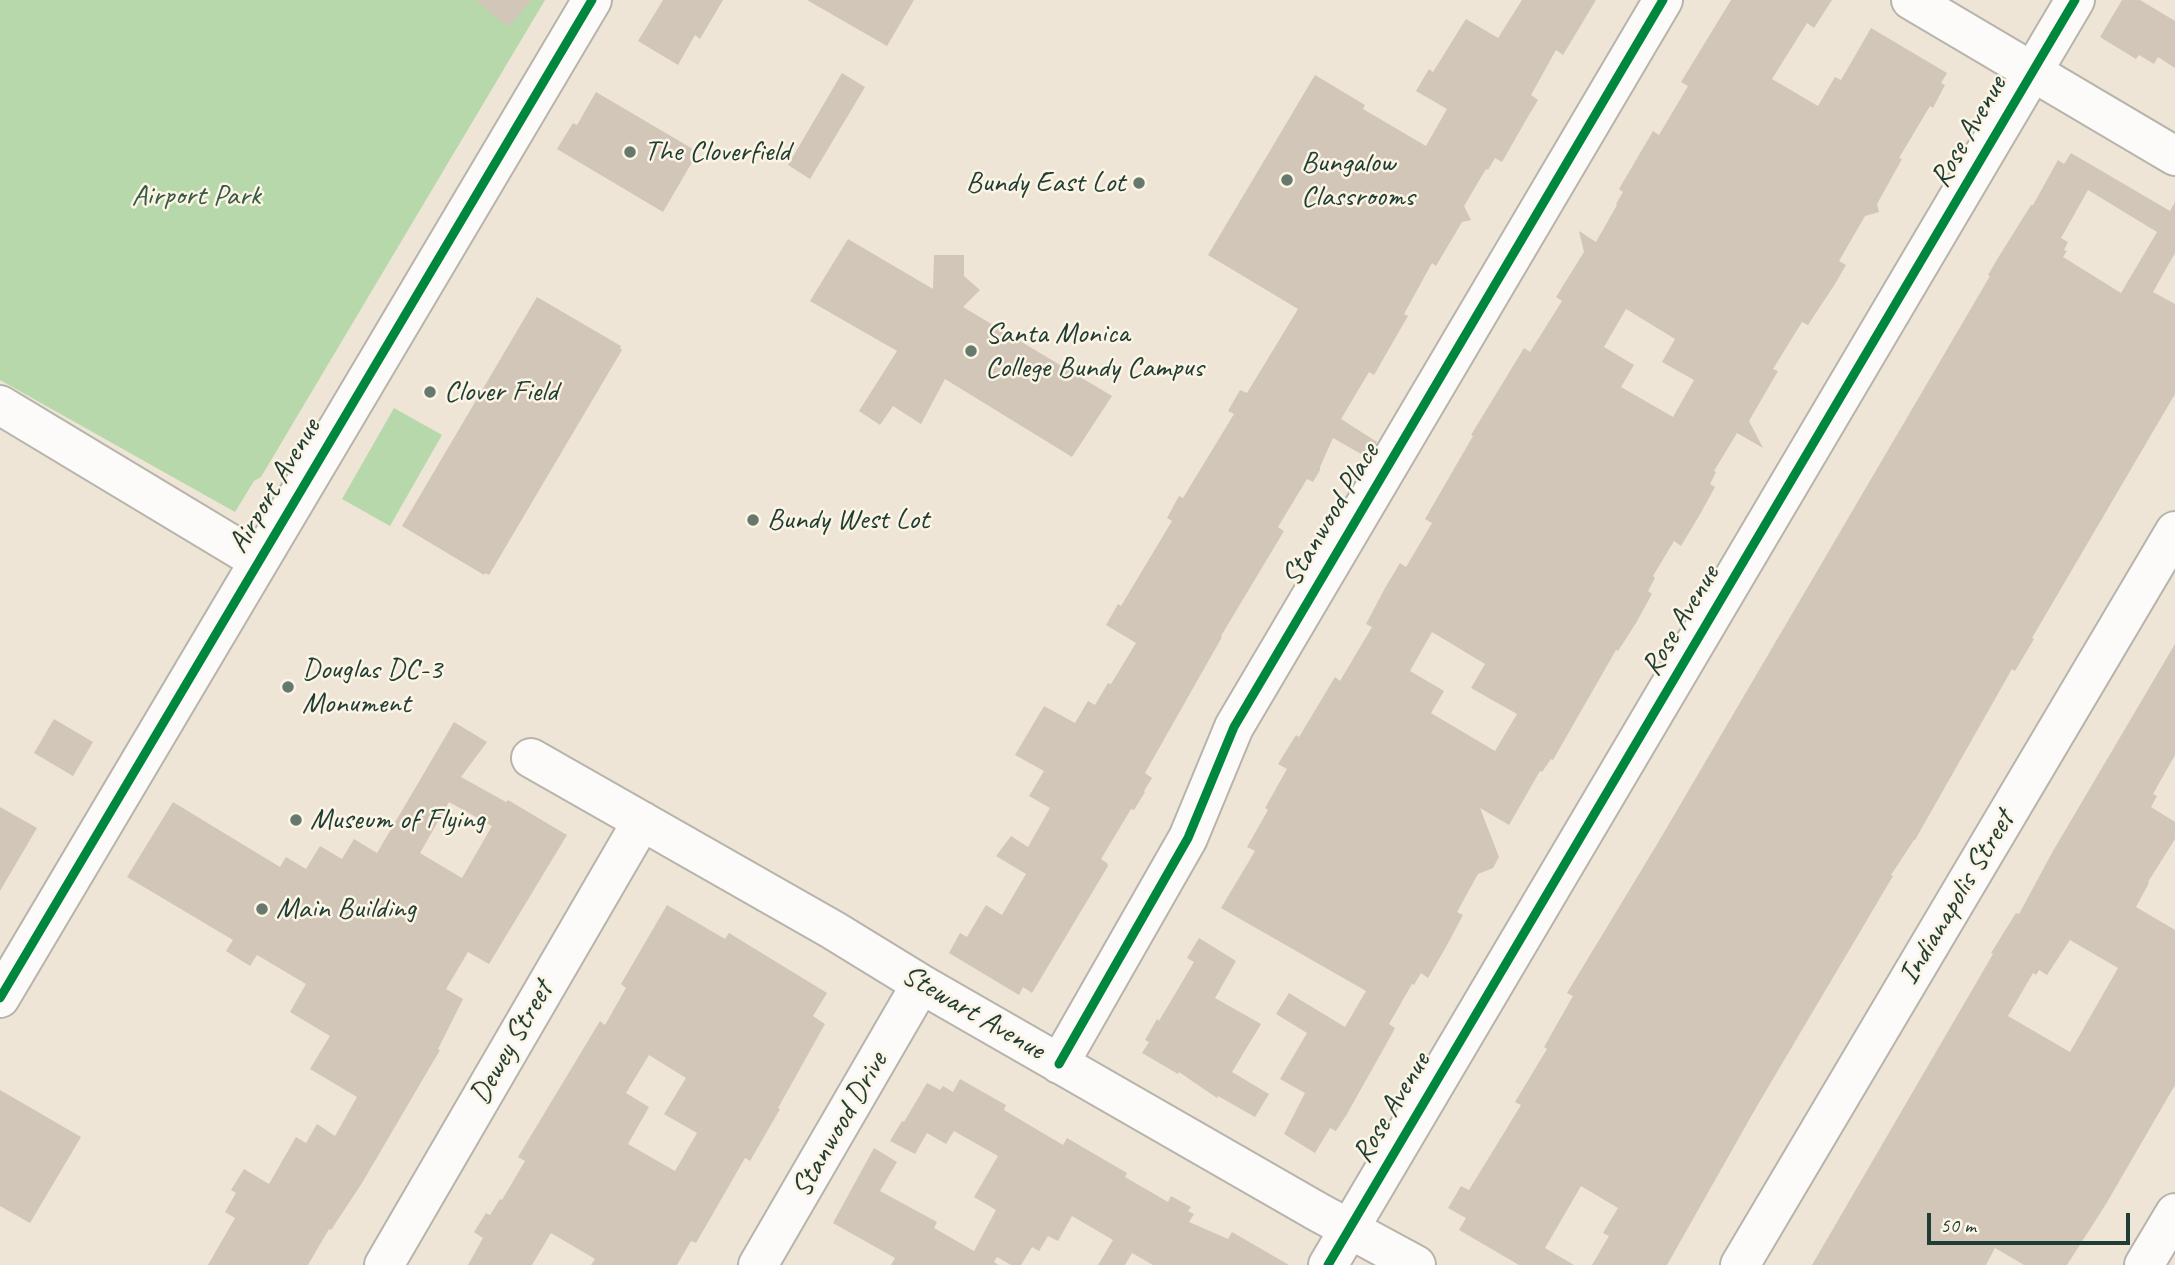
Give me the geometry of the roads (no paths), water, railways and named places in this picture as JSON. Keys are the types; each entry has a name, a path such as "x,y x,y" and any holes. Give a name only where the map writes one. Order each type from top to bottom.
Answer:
{"street":[{"name":"Airport Avenue","path":"0,998 592,0"},
{"name":"Stanwood Place","path":"1059,1063 1188,838 1234,727 1663,0"},
{"path":"1911,0 2175,156"},
{"name":"Rose Avenue","path":"1328,1265 2075,0"},
{"path":"0,405 259,561"},
{"name":"Indianapolis Street","path":"1740,1265 2175,531"},
{"name":"Stewart Avenue","path":"531,758 1318,1212 1416,1265"},
{"name":"Dewey Street","path":"384,1265 642,821"},
{"name":"Stanwood Drive","path":"770,1261 921,984"},
{"path":"2144,1265 2175,1213"}],"place":[{"name":"The Cloverfield","path":"630,152"},
{"name":"Bungalow Classrooms","path":"1287,180"},
{"name":"Bundy East Lot","path":"1139,183"},
{"name":"Santa Monica College Bundy Campus","path":"971,351"},
{"name":"Clover Field","path":"430,392"},
{"name":"Bundy West Lot","path":"753,520"},
{"name":"Douglas DC-3 Monument","path":"288,687"},
{"name":"Museum of Flying","path":"296,820"},
{"name":"Main Building","path":"262,909"}],"park label":[{"name":"Airport Park","path":"196,196"}]}
